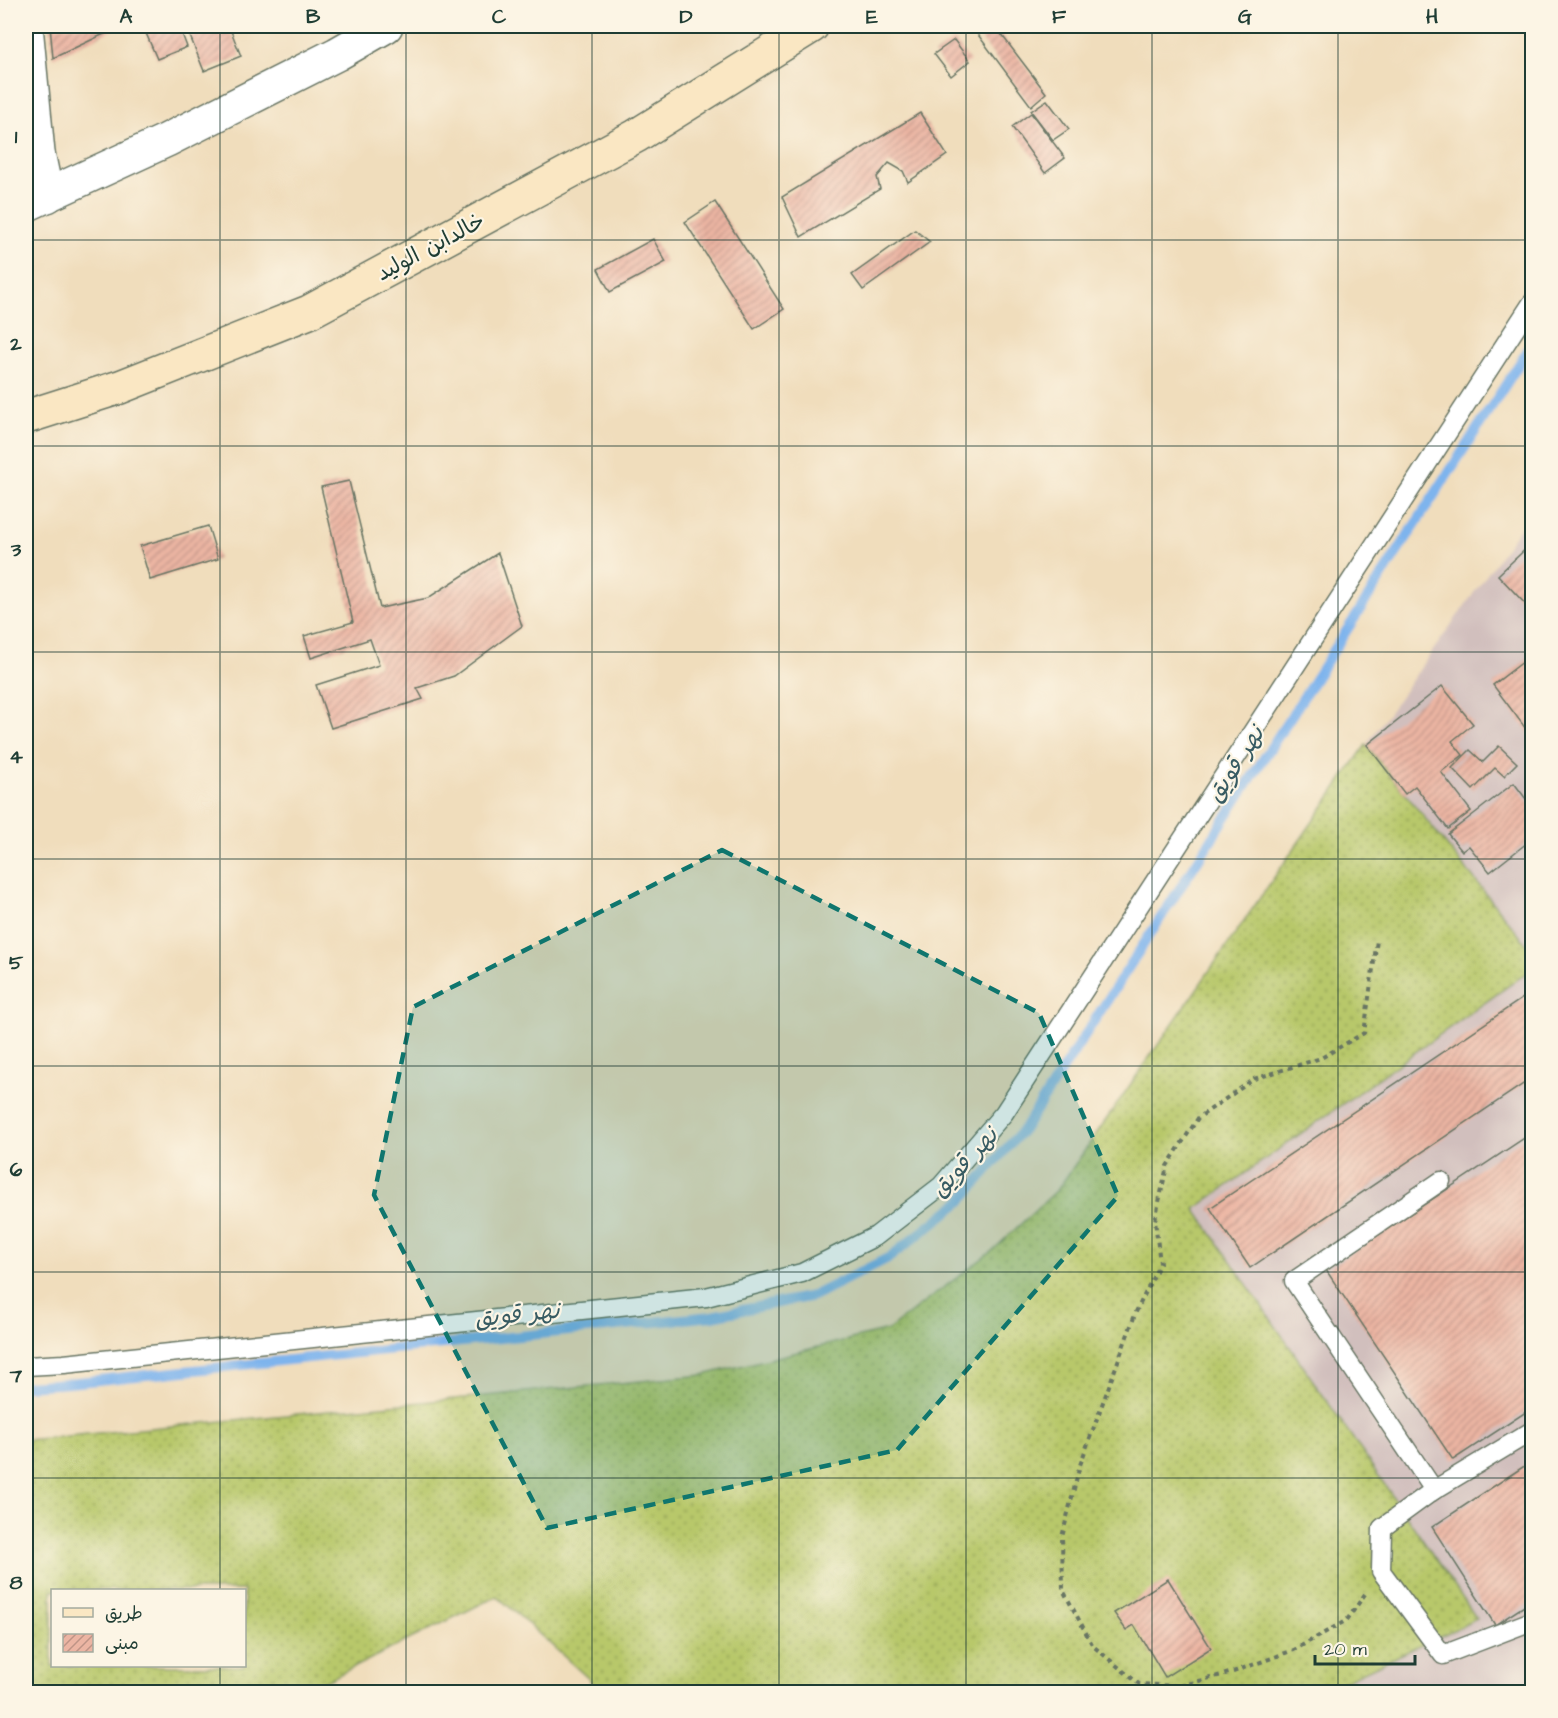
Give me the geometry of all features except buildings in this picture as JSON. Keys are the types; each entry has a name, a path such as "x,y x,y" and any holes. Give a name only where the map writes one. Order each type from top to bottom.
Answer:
{"main road":[{"name":"خالدابن الوليد","path":"26,417 120,387 309,312 636,136 812,26"}],"street":[{"path":"26,26 36,201 167,140 337,54 386,26"}],"lane":[{"path":"26,1366 64,1364 706,1297 802,1273 876,1236 941,1186 1004,1113 1533,303"},
{"path":"1434,1490 1294,1281 1441,1181"},
{"path":"1533,1431 1434,1490 1382,1528 1381,1571 1443,1655 1533,1622"}],"path":[{"path":"1377,940 1364,1033 1321,1058 1254,1079 1198,1118 1167,1166 1155,1220 1160,1263 1136,1312 1080,1465 1062,1537 1063,1590 1093,1646 1139,1684 1180,1686 1233,1672 1294,1650 1347,1620 1381,1571"}],"highlighted area":[{"path":"722,850 1039,1013 1118,1196 897,1450 547,1528 374,1195 413,1007"}],"shaded area":[{"path":"1532,511 1532,951 1366,745"},
{"path":"1532,969 1532,1692 1321,1692 1476,1619 1195,1209"}],"green space":[{"path":"1366,745 1532,951 1532,969 1195,1209 1477,1619 1321,1692 597,1692 590,1680 497,1596 304,1692 26,1692 26,1440 703,1375 888,1330 992,1251 1058,1189"}],"waterway":[{"name":"نهر قويق","path":"26,1386 712,1316 813,1296 890,1257 960,1202 1026,1126 1532,344"}]}
